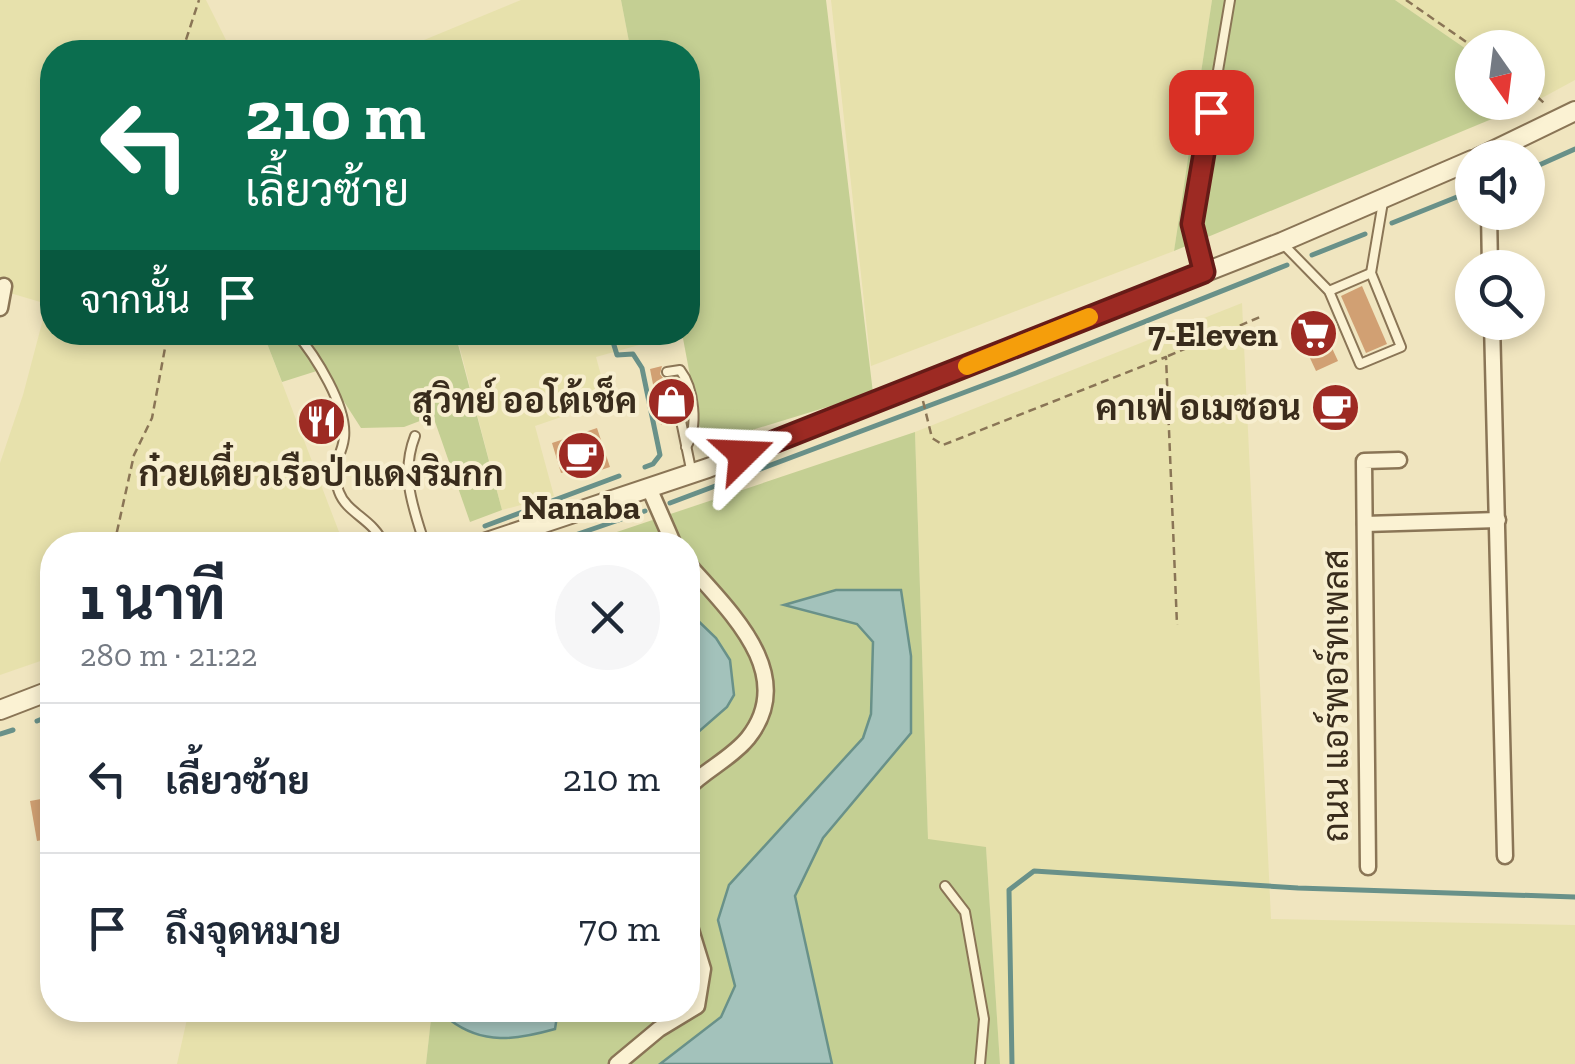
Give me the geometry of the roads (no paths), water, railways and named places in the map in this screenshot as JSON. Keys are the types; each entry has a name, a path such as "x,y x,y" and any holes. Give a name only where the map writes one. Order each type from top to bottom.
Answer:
{"street":[{"path":"1516,140 1568,115"},
{"path":"519,532 692,474 1282,242 1455,168"},
{"path":"0,308 4,286"},
{"path":"1493,340 1505,856"},
{"name":"ถนน แอร์พอร์ทเพลส","path":"1368,867 1364,461 1399,460"},
{"path":"650,490 668,532"},
{"name":"ถนน แอร์พอร์ทเพลส","path":"1365,524 1498,520"},
{"path":"700,578 741,625 764,669 766,703 748,738 700,778"},
{"path":"0,710 40,695"},
{"path":"700,957 704,969 700,994"},
{"path":"616,1064 673,1022"}],"lane":[{"path":"1204,272 1192,224 1230,0"},
{"path":"1282,242 1329,291 1360,364 1401,347 1371,274 1384,198"},
{"path":"1329,291 1371,274"},
{"path":"305,345 323,369 342,423 344,437 334,460 341,496 378,532"},
{"path":"667,372 680,370 686,377 694,420 693,436 686,446"},
{"path":"681,421 692,474"},
{"path":"415,436 406,464 407,480 421,532"},
{"path":"945,886 965,912 968,926 984,1019 980,1064"}],"water":[{"path":"836,590 901,590 911,656 911,733 823,838 795,896 832,1064 660,1064 721,1017 735,986 718,920 729,885 863,738 871,714 873,642 857,624 784,605"},
{"path":"700,623 730,660 734,695 727,707 700,731"},
{"path":"453,1022 556,1022 555,1029 500,1038"}],"waterway":[{"path":"1545,162 1575,149"},
{"path":"1392,223 1455,198"},
{"path":"1312,255 1365,234"},
{"path":"670,503 1016,373 1287,265"},
{"path":"614,345 617,355 633,354 642,368 660,455 645,467"},
{"path":"485,526 619,476"},
{"path":"584,532 645,511"},
{"path":"0,734 13,730"},
{"path":"1012,1064 1009,890 1034,871 1298,888 1575,897"}],"place":[{"name":"7-Eleven","path":"1313,334"},
{"name":"สุวิทย์ ออโต้เช็ค","path":"672,401"},
{"name":"คาเฟ่ อเมซอน","path":"1336,408"},
{"name":"ก๋วยเตี๋ยวเรือป่าแดงริมกก","path":"321,422"},
{"name":"Nanaba","path":"581,455"}]}
